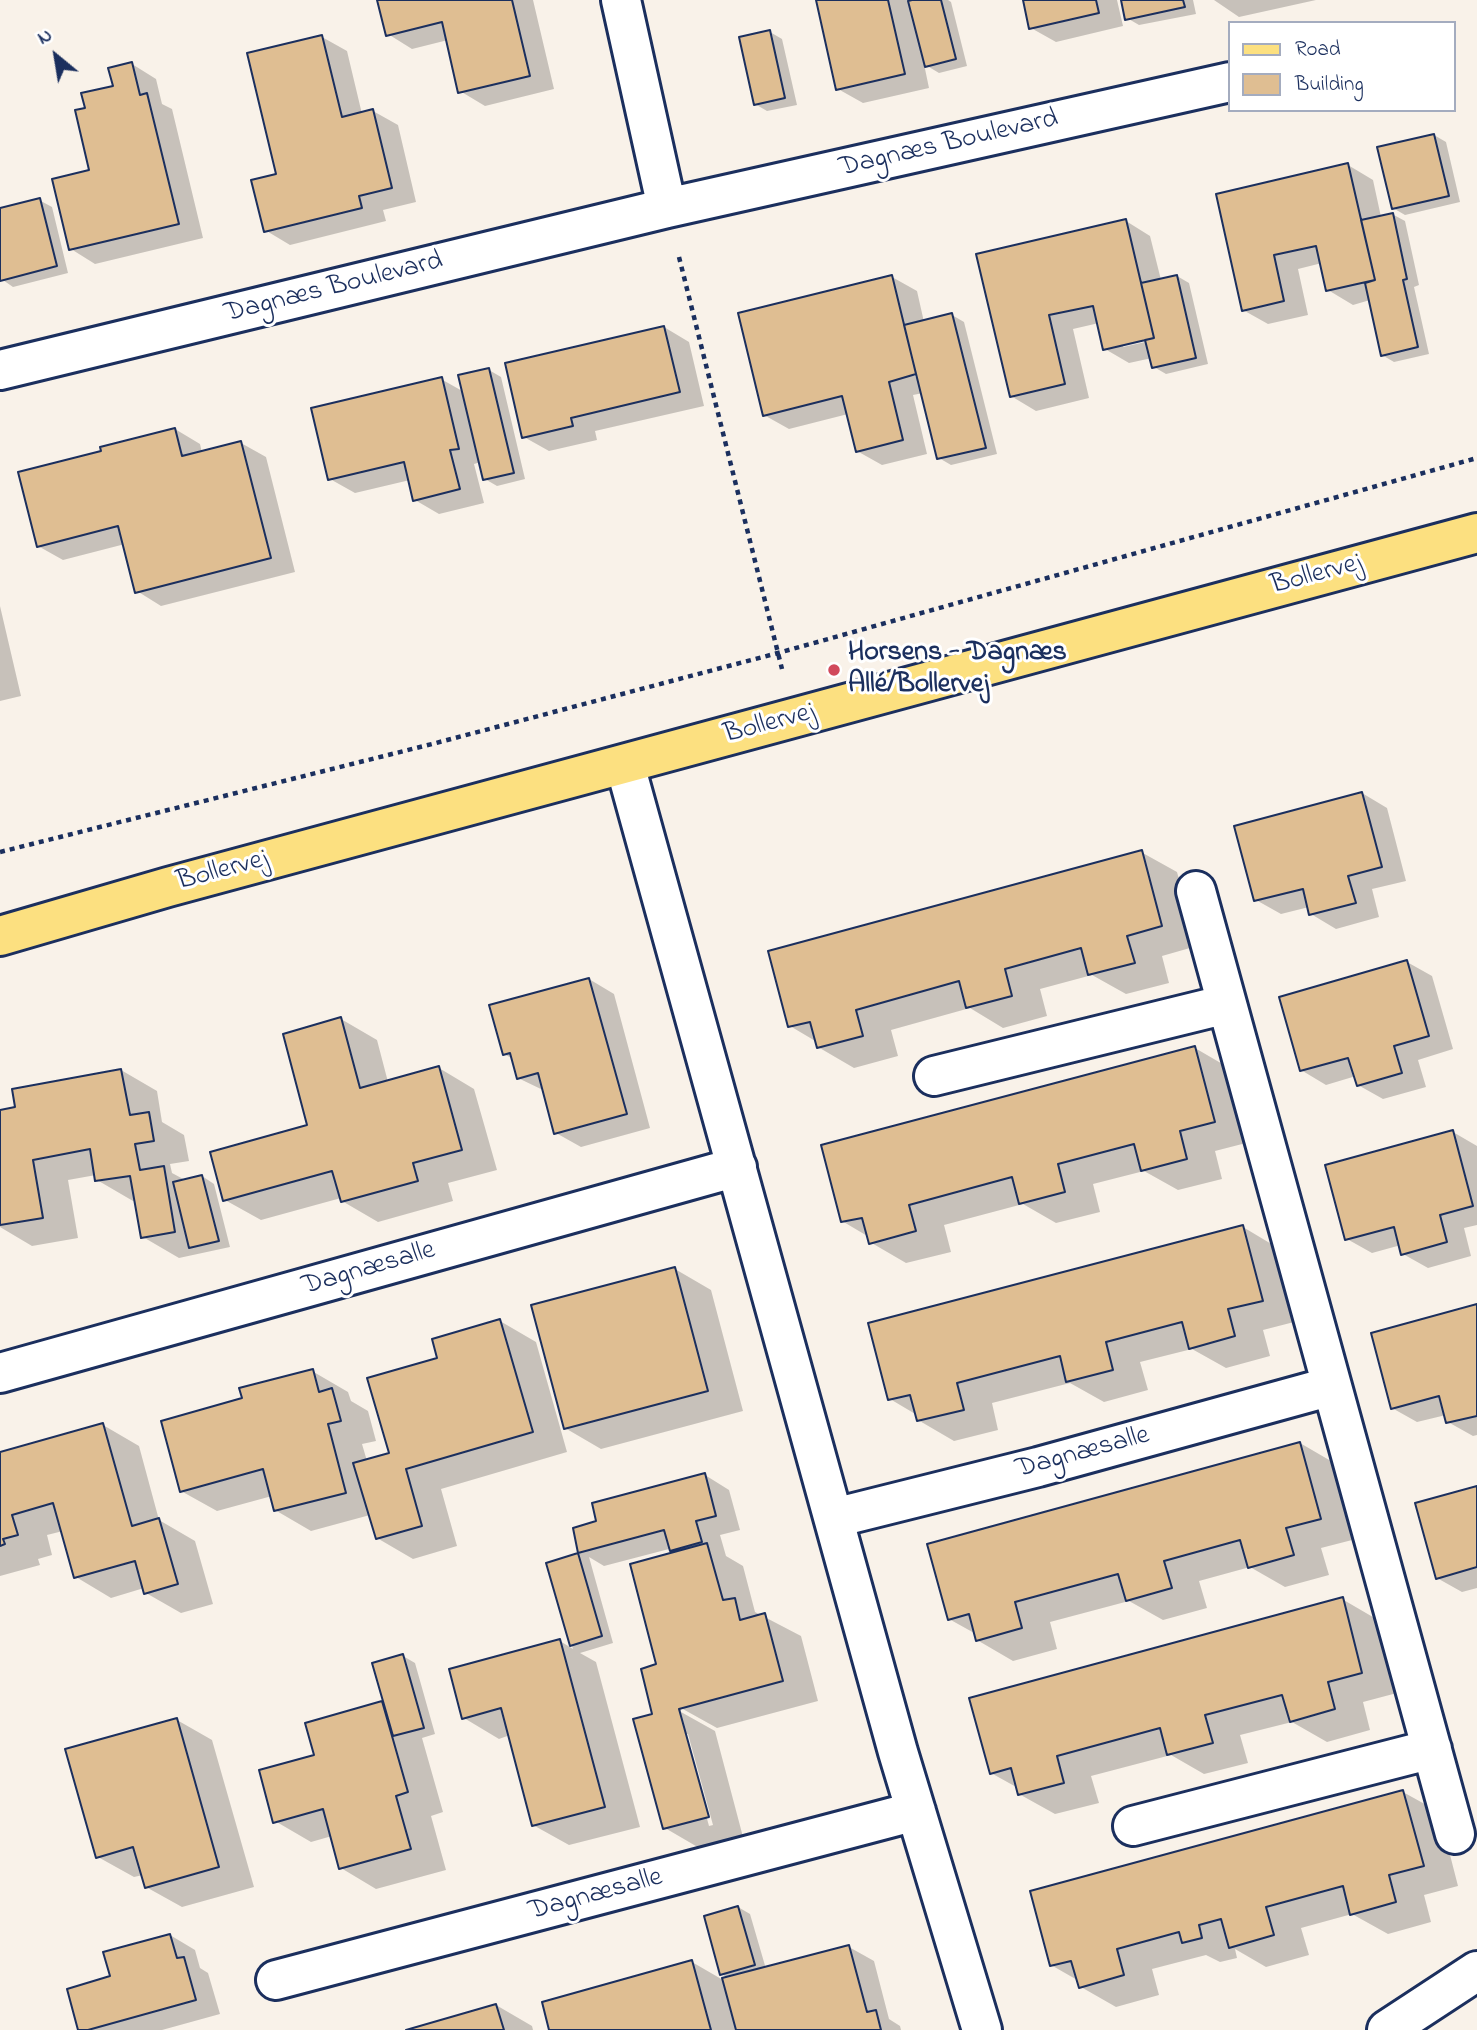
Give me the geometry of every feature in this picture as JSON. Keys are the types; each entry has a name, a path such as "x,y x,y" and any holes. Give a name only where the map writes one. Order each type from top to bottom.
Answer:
{"main road":[{"name":"Bollervej","path":"0,936 181,883 1477,533"},
{"name":"Bollervej","path":"0,929 64,917"}],"street":[{"path":"621,0 667,208"},
{"name":"Dagnæs Boulevard","path":"0,370 667,208 1228,82"},
{"path":"625,765 916,1811 982,2030"},
{"path":"1196,891 1454,1834"},
{"path":"934,1076 1227,1004"},
{"name":"Dagnæsalle","path":"0,1373 737,1167"},
{"name":"Dagnæsalle","path":"834,1518 1038,1467 1332,1386"},
{"path":"1133,1826 1432,1749"},
{"name":"Dagnæsalle","path":"276,1980 916,1811"},
{"path":"1387,2030 1477,1971"}],"path":[{"path":"667,208 778,653"},
{"path":"0,852 432,744 778,653 1477,458"}],"building":[{"path":"377,0 512,0 530,76 458,93 442,22 386,36"},
{"path":"816,0 888,0 905,74 836,90"},
{"path":"941,0 956,59 925,67 908,1"},
{"path":"1023,0 1096,0 1099,13 1029,29"},
{"path":"1121,0 1183,0 1185,7 1125,20"},
{"path":"770,30 785,98 754,105 739,37"},
{"path":"322,35 342,117 373,109 392,188 359,196 362,208 264,232 251,180 276,174 247,53"},
{"path":"132,62 140,95 147,93 179,224 69,250 52,179 89,170 75,110 85,108 81,93 113,86 108,68"},
{"path":"1434,134 1449,196 1392,209 1377,147"},
{"path":"1348,163 1375,280 1326,291 1316,246 1274,255 1284,301 1242,311 1216,194"},
{"path":"40,198 57,266 0,281 0,208"},
{"path":"1393,213 1407,279 1403,280 1418,347 1381,356 1365,283 1375,280 1361,220"},
{"path":"1126,219 1154,338 1103,350 1093,306 1049,315 1065,384 1010,397 976,254"},
{"path":"892,275 916,374 889,382 903,440 856,452 842,396 763,416 738,313"},
{"path":"1177,275 1196,358 1152,368 1145,340 1154,338 1141,283"},
{"path":"952,313 986,448 937,459 904,325"},
{"path":"664,326 680,392 571,418 573,426 522,438 505,363"},
{"path":"489,368 514,473 483,480 458,375"},
{"path":"442,377 459,449 450,450 460,489 413,501 404,462 328,480 311,408"},
{"path":"175,428 182,456 241,441 271,558 135,593 118,526 37,547 18,472 101,451 100,447"},
{"path":"1362,792 1382,867 1348,876 1356,903 1309,915 1303,889 1254,901 1234,826"},
{"path":"1142,850 1162,926 1127,936 1135,963 1088,975 1081,948 1005,969 1012,996 966,1008 959,981 856,1010 863,1036 817,1048 810,1022 788,1027 768,951"},
{"path":"1407,960 1429,1036 1394,1046 1402,1073 1357,1086 1348,1058 1300,1071 1279,997"},
{"path":"589,978 627,1114 554,1134 538,1073 517,1079 510,1053 503,1055 489,1005"},
{"path":"341,1017 360,1088 439,1066 462,1150 413,1163 418,1181 341,1202 332,1171 223,1201 210,1152 307,1125 283,1034"},
{"path":"1195,1046 1215,1122 1180,1131 1187,1159 1141,1171 1134,1144 1058,1164 1065,1192 1019,1204 1012,1177 909,1205 916,1231 869,1244 862,1218 841,1222 821,1145"},
{"path":"121,1069 130,1115 149,1112 154,1141 135,1144 140,1170 164,1166 175,1232 141,1238 130,1176 95,1181 90,1149 33,1160 43,1218 0,1225 0,1110 15,1107 12,1089"},
{"path":"1453,1130 1473,1206 1440,1215 1447,1242 1401,1255 1394,1227 1345,1240 1325,1165"},
{"path":"202,1175 219,1241 189,1248 173,1182"},
{"path":"1243,1225 1263,1301 1228,1309 1235,1336 1189,1349 1182,1322 1106,1342 1113,1370 1066,1382 1060,1356 957,1383 964,1410 917,1421 910,1395 888,1400 868,1323"},
{"path":"675,1267 708,1391 564,1429 531,1305"},
{"path":"1477,1304 1477,1416 1446,1423 1439,1396 1391,1409 1371,1333"},
{"path":"500,1319 533,1432 406,1469 422,1526 376,1539 353,1463 389,1453 367,1378 437,1358 432,1339"},
{"path":"313,1369 319,1392 332,1388 341,1421 328,1424 346,1493 274,1511 263,1469 180,1492 161,1421 242,1398 239,1388"},
{"path":"103,1423 132,1526 159,1518 178,1584 144,1594 135,1561 74,1578 53,1503 12,1515 18,1535 3,1539 5,1544 0,1546 0,1452"},
{"path":"1300,1442 1321,1519 1286,1528 1294,1555 1248,1568 1240,1540 1164,1561 1172,1588 1126,1601 1118,1574 1015,1602 1022,1628 976,1641 969,1614 948,1620 927,1544"},
{"path":"705,1473 716,1516 696,1521 702,1542 670,1551 664,1530 578,1553 573,1528 596,1521 592,1503"},
{"path":"1477,1486 1477,1567 1436,1579 1415,1503"},
{"path":"707,1543 723,1600 735,1598 740,1620 765,1613 783,1681 679,1709 709,1817 663,1829 633,1719 652,1714 641,1669 656,1664 630,1564"},
{"path":"578,1553 602,1636 570,1646 546,1563"},
{"path":"1343,1597 1362,1673 1328,1682 1335,1709 1290,1722 1282,1695 1205,1715 1213,1743 1167,1755 1160,1728 1057,1756 1064,1783 1018,1795 1011,1768 990,1774 969,1698"},
{"path":"560,1639 605,1807 532,1826 501,1708 462,1719 449,1669"},
{"path":"403,1654 424,1728 393,1736 372,1663"},
{"path":"382,1701 408,1792 396,1796 411,1849 339,1869 323,1809 273,1823 259,1770 314,1755 305,1723"},
{"path":"177,1718 219,1867 145,1888 133,1847 96,1858 65,1749"},
{"path":"1403,1790 1424,1866 1389,1875 1396,1902 1350,1915 1343,1886 1266,1907 1274,1935 1229,1948 1221,1919 1199,1925 1202,1938 1182,1943 1179,1932 1117,1949 1124,1975 1079,1988 1071,1961 1050,1966 1030,1891"},
{"path":"738,1906 755,1965 720,1975 704,1916"},
{"path":"170,1934 177,1958 184,1957 196,2000 88,2030 78,2030 67,1989 110,1976 103,1952"},
{"path":"849,1945 867,2012 876,2010 881,2030 736,2030 722,1978"},
{"path":"692,1960 711,2030 549,2030 542,2002"},
{"path":"496,2004 504,2030 406,2030"}],"place":[{"name":"Horsens - Dagnæs Allé/Bollervej","path":"834,670"}]}
